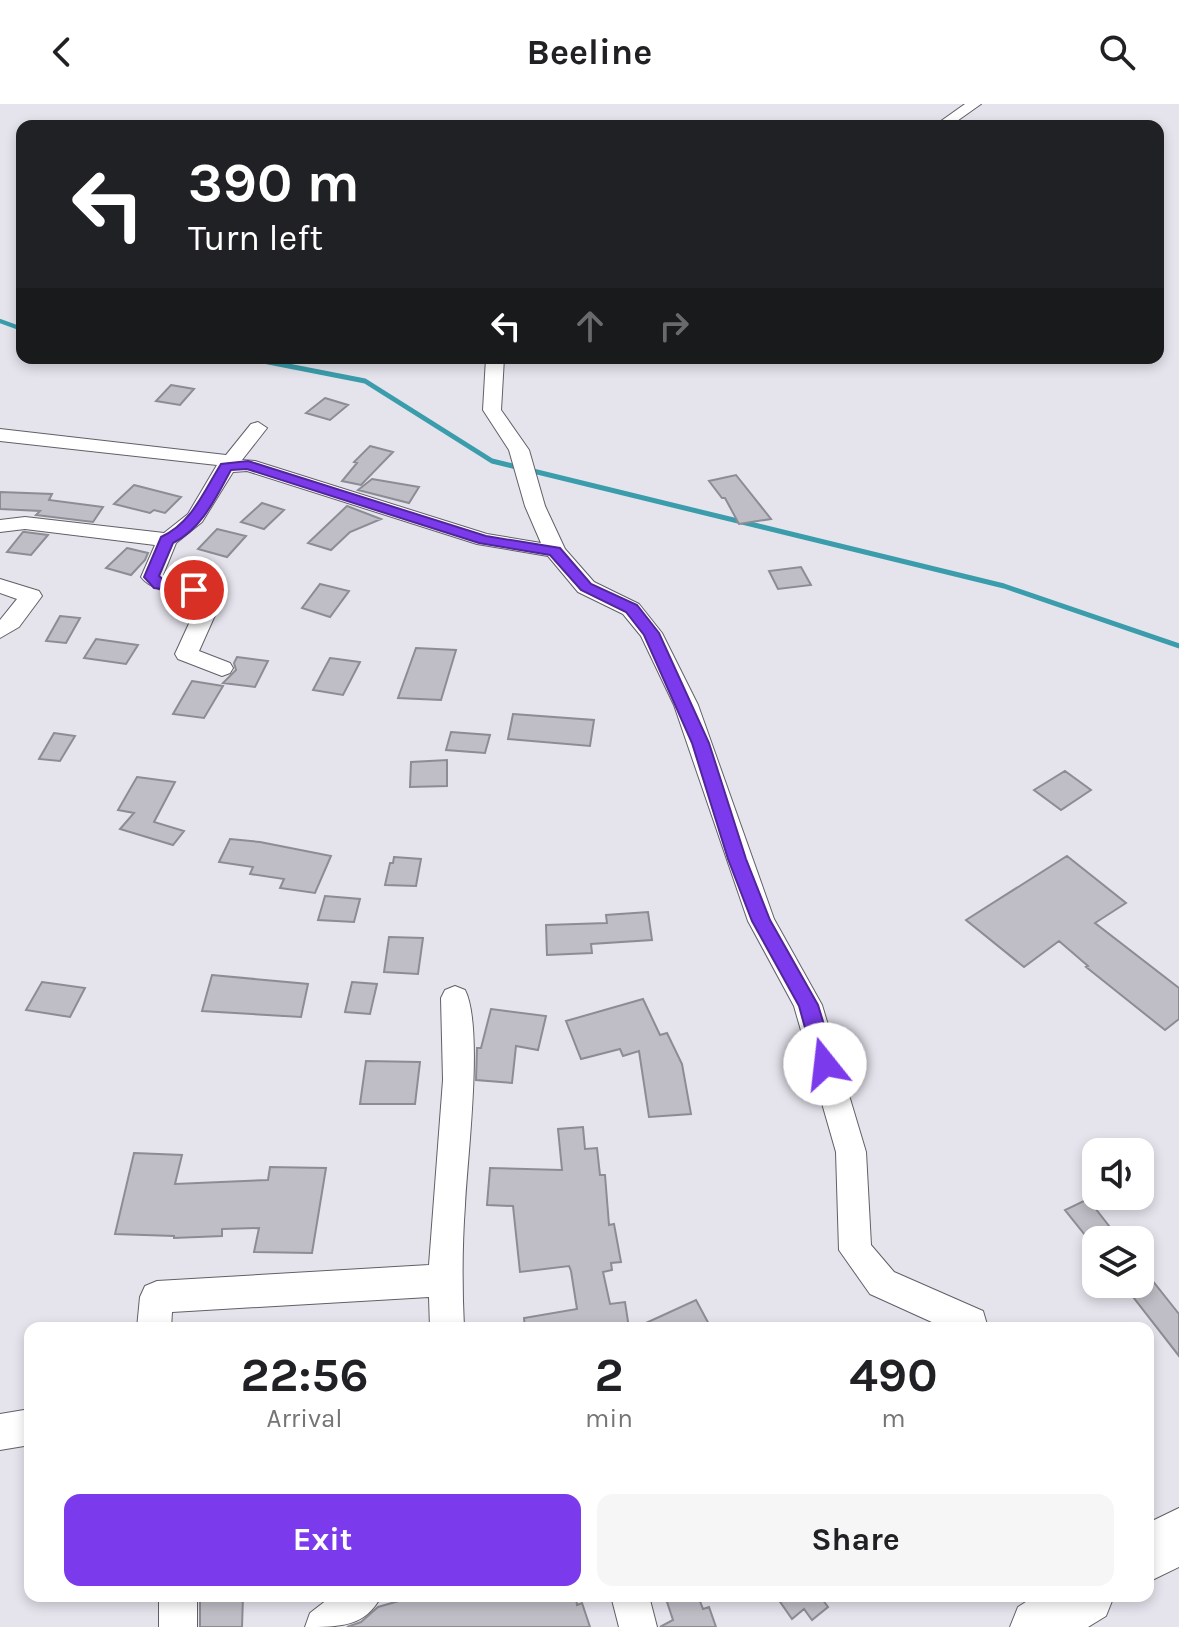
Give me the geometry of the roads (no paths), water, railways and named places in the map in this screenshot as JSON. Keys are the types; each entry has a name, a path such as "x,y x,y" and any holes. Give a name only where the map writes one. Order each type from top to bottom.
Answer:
{"street":[{"path":"950,120 974,104"},
{"path":"495,364 492,410 519,450 535,506 555,551 586,587 631,609 651,633 686,705 761,921 808,1005 851,1152 855,1250 882,1283 969,1322"},
{"path":"0,526 50,525 110,536 167,540 182,533 207,501 228,464 258,428"},
{"path":"0,435 248,465 484,540 555,551"},
{"path":"167,540 152,577 159,584 194,590 207,597 209,604 186,654 222,668"},
{"path":"0,586 31,596 0,631"},
{"path":"446,1322 443,1280 460,1044 455,998"},
{"path":"155,1322 157,1297 443,1280"},
{"path":"0,1432 24,1428"},
{"path":"1154,1551 1179,1535"},
{"path":"178,1602 178,1627"},
{"path":"324,1627 355,1602"},
{"path":"632,1602 638,1627"},
{"path":"1038,1627 1077,1602"}],"waterway":[{"path":"0,321 16,327"},
{"path":"279,364 365,381 492,461 1004,586 1179,646"}]}
